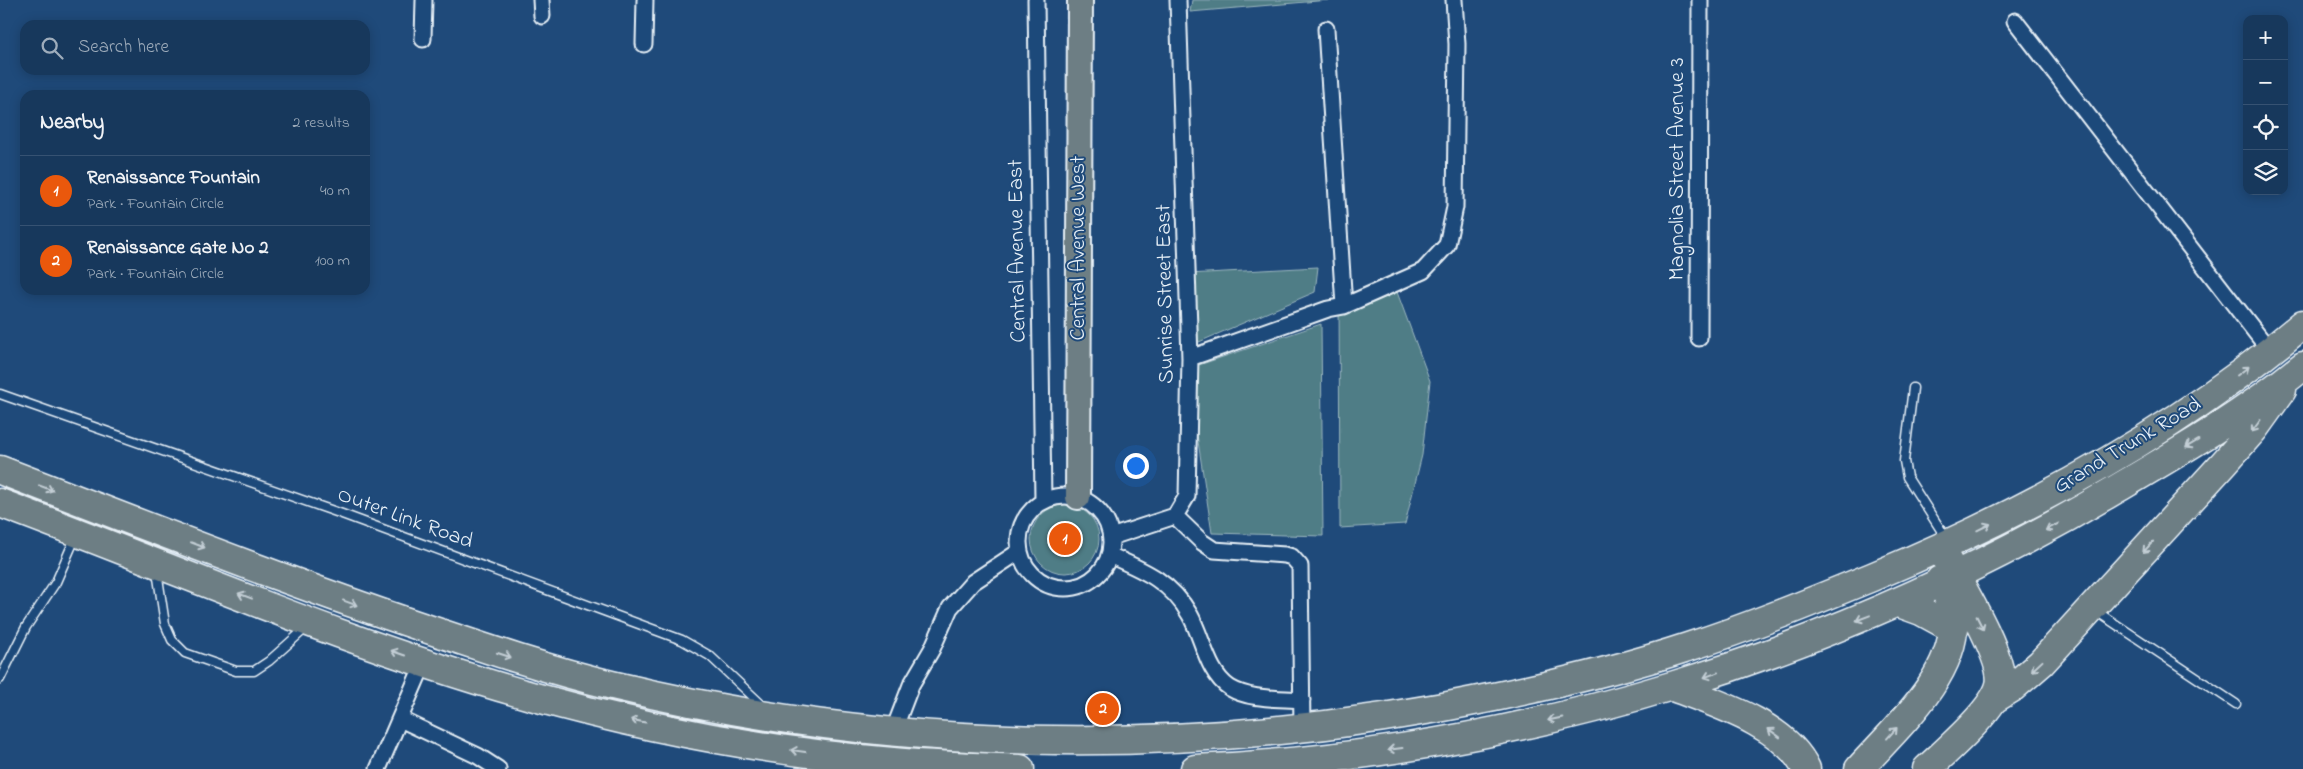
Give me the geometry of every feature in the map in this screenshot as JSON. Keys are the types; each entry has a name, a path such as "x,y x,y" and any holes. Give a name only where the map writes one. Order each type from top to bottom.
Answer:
{"highway":[{"name":"Grand Trunk Road","path":"0,470 355,605 515,658 609,684 774,718 893,732 993,738 1161,740 1302,728 1421,713 1562,683 1688,647 1840,590 1939,549 2020,510 2116,457 2208,398 2303,324"},
{"path":"1195,769 1268,766 1425,745 1574,715 1673,687 1824,633 1899,603 2068,518 2206,436 2299,369"},
{"path":"1927,769 1956,741 1994,699 2012,688 2041,663 2254,429 2299,369"},
{"path":"0,502 313,622 424,662 532,696 684,731 770,747 894,762 1020,769"},
{"path":"1859,769 1928,690 1941,670 1954,629 1948,579 1939,549"},
{"path":"1948,579 1986,636 1998,666 2000,685 1994,699"},
{"path":"1899,603 1921,611 1954,629"},
{"path":"1673,687 1766,728 1785,741 1803,761 1806,769"}],"main road":[{"name":"Central Avenue West","path":"1078,497 1080,0"}],"street":[{"path":"423,39 424,0"},
{"path":"542,0 542,16"},
{"path":"644,0 644,44"},
{"name":"Central Avenue East","path":"1036,0 1043,500"},
{"name":"Sunrise Street East","path":"1175,516 1187,496 1190,358 1178,0"},
{"path":"1190,358 1328,309 1344,306 1423,271 1447,245 1455,207 1457,44 1454,0"},
{"name":"Magnolia Street Avenue 3","path":"1698,338 1700,0"},
{"path":"2015,21 2270,351"},
{"path":"1326,29 1344,306"},
{"path":"1060,495 1078,497 1094,505 1106,520 1111,537 1109,555 1101,571 1087,583 1069,588 1051,586 1035,578 1024,564 1020,551 1020,528 1029,512 1043,500 1060,495"},
{"path":"1111,537 1175,516 1202,542 1214,550 1292,557 1300,566 1302,728"},
{"path":"893,732 911,686 932,649 950,608 973,582 1020,551"},
{"path":"1109,555 1152,574 1164,583 1190,615 1218,678 1231,688 1249,696 1302,700"},
{"path":"378,769 424,662"},
{"path":"400,719 478,756 498,769"}],"lane":[{"path":"1913,388 1904,461 1907,477 1939,549"},
{"name":"Outer Link Road","path":"0,394 342,514 682,640 710,656 740,682 774,718"},
{"path":"0,679 26,627 56,582 78,532"},
{"path":"156,562 165,624 172,640 185,653 236,671 254,670 269,661 313,622"},
{"path":"2092,608 2236,704"}],"green space":[{"path":"1192,0 1329,0 1190,12"},
{"path":"1318,267 1315,292 1192,345 1188,274"},
{"path":"1339,292 1397,292 1430,381 1422,455 1405,524 1340,528"},
{"path":"1321,324 1323,536 1212,533 1187,369"},
{"path":"1058,505 1072,505 1084,510 1094,520 1099,532 1099,546 1094,558 1084,568 1072,573 1058,573 1046,568 1036,558 1031,546 1031,532 1036,520 1046,510"}],"place":[{"name":"Renaissance Fountain","path":"1065,539"},
{"name":"Renaissance Gate No 2","path":"1103,709"}]}
